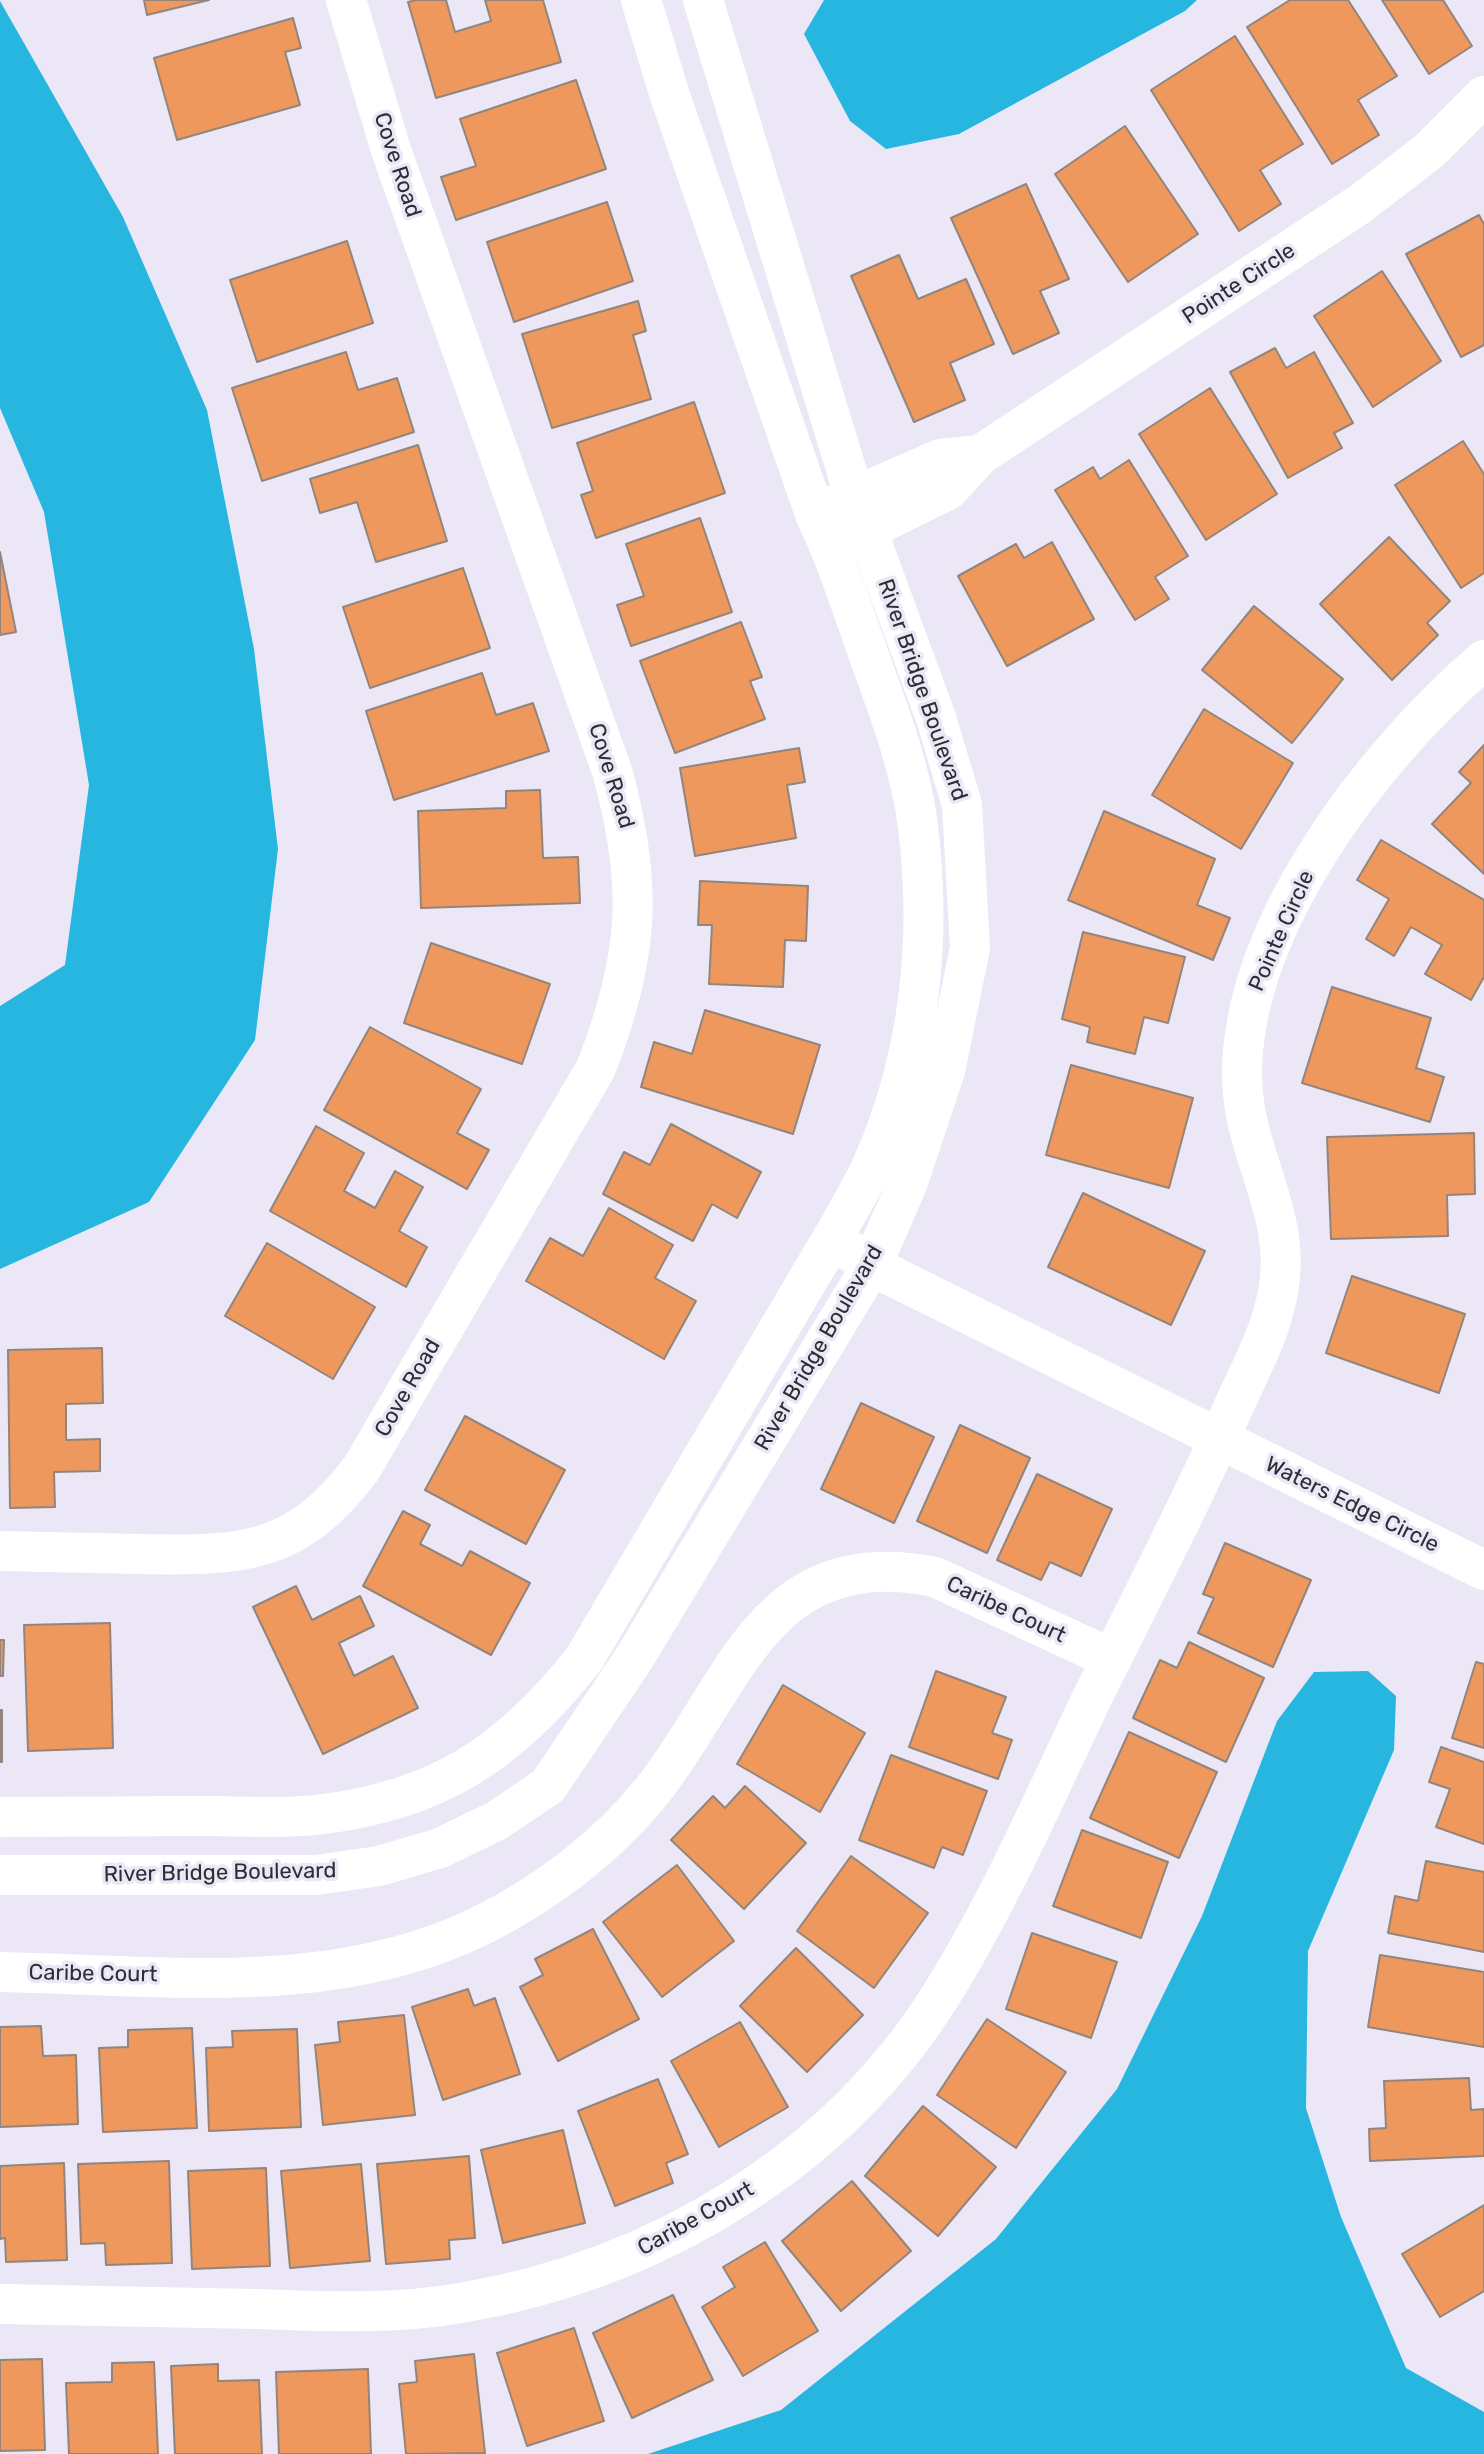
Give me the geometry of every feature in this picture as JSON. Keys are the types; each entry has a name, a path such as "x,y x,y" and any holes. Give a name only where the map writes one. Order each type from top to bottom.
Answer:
{"street":[{"name":"Cove Road","path":"0,1551 233,1553 293,1533 319,1515 361,1469 596,1068 618,1011 631,951 634,890 624,814 612,771 391,150 346,0"},
{"name":"River Bridge Boulevard","path":"0,1817 313,1815 366,1807 430,1787 467,1769 511,1739 550,1702 584,1659 832,1239 870,1169 899,1090 912,1038 924,954 924,900 916,817 897,735 669,93 641,0"},
{"name":"River Bridge Boulevard","path":"0,1875 316,1875 379,1866 440,1848 496,1821 548,1786 633,1660 872,1265 908,1182 945,1071 970,948 962,805 936,718 860,511 703,0"},
{"name":"Pointe Circle","path":"823,532 860,511 948,490 980,455 1360,204 1429,151 1484,96"},
{"name":"Pointe Circle","path":"1219,1439 1271,1320 1280,1287 1282,1254 1278,1220 1247,1124 1243,1092 1245,1027 1263,964 1304,876 1356,795 1440,698 1484,660"},
{"path":"832,1239 872,1265 1219,1439"},
{"name":"Waters Edge Circle","path":"1219,1439 1484,1570"},
{"name":"Caribe Court","path":"0,2304 362,2311 455,2304 546,2285 634,2254 690,2227 769,2178 840,2117 883,2073 939,1999 984,1920 1219,1439"},
{"name":"Caribe Court","path":"0,1972 275,1977 346,1969 416,1952 482,1925 544,1889 601,1845 650,1793 693,1735 758,1631 780,1609 834,1580 873,1571 904,1571 935,1577 1112,1659"}],"water":[{"path":"824,0 1197,0 1185,11 959,134 886,149 850,121 804,34"},
{"path":"0,1 123,217 207,410 254,649 278,849 255,1040 149,1202 0,1269 0,1006 65,965 89,785 44,512 0,408"},
{"path":"1368,1671 1396,1696 1394,1750 1308,1951 1306,2108 1341,2217 1406,2368 1484,2412 1484,2454 648,2454 781,2410 996,2239 1117,2089 1202,1916 1277,1721 1314,1672"}],"building":[{"path":"144,0 209,0 147,15"},
{"path":"446,0 455,32 491,21 485,0 543,0 561,62 436,98 408,2"},
{"path":"1290,0 1348,0 1397,76 1358,100 1379,135 1332,164 1247,27"},
{"path":"1382,0 1443,0 1472,46 1429,74"},
{"path":"293,18 301,48 285,52 300,105 177,140 154,58"},
{"path":"1235,36 1303,144 1260,170 1281,204 1239,231 1151,90"},
{"path":"576,80 606,169 456,220 441,177 476,166 460,119"},
{"path":"1125,126 1198,234 1128,282 1055,174"},
{"path":"1026,184 1069,279 1040,291 1059,333 1013,354 951,218"},
{"path":"607,202 633,281 514,322 487,242"},
{"path":"1479,215 1484,224 1484,345 1461,357 1406,254"},
{"path":"347,241 373,323 257,362 230,280"},
{"path":"899,255 918,299 966,279 994,344 950,363 965,400 914,422 851,276"},
{"path":"1382,271 1441,361 1373,407 1314,316"},
{"path":"638,301 646,331 633,335 651,399 552,428 522,334"},
{"path":"1275,348 1286,368 1314,352 1353,423 1334,433 1342,448 1288,478 1230,372"},
{"path":"346,352 358,390 397,378 414,432 262,481 232,388"},
{"path":"1210,388 1277,494 1206,540 1139,434"},
{"path":"694,402 725,493 596,538 581,495 593,491 577,443"},
{"path":"1463,441 1484,474 1484,573 1461,588 1395,485"},
{"path":"418,445 447,541 376,562 357,502 320,513 310,479"},
{"path":"1129,460 1188,556 1155,577 1169,599 1135,620 1055,490 1093,467 1100,479"},
{"path":"700,518 732,612 631,646 617,605 644,596 626,544"},
{"path":"1389,537 1450,601 1427,623 1438,635 1392,680 1320,604"},
{"path":"1052,542 1094,619 1007,666 958,576 1016,544 1024,558"},
{"path":"0,552 16,632 0,635"},
{"path":"463,568 490,648 370,688 343,607"},
{"path":"1254,606 1343,679 1292,743 1202,670"},
{"path":"741,622 762,677 750,681 765,719 675,753 640,661"},
{"path":"482,673 496,715 533,703 549,751 394,800 366,711"},
{"path":"1204,709 1293,763 1241,849 1152,795"},
{"path":"1484,745 1484,874 1432,824 1471,783 1459,772"},
{"path":"799,748 805,782 787,785 796,838 695,856 680,768"},
{"path":"540,790 543,858 578,857 580,903 421,908 418,811 506,808 506,791"},
{"path":"1104,811 1215,859 1197,905 1230,918 1213,960 1068,900"},
{"path":"1381,840 1484,900 1484,977 1471,1000 1425,974 1442,945 1411,927 1394,956 1366,939 1389,899 1357,880"},
{"path":"700,881 808,886 806,941 785,940 783,987 709,984 712,925 698,925"},
{"path":"1083,932 1185,957 1168,1023 1144,1017 1135,1054 1087,1042 1090,1027 1062,1019"},
{"path":"431,943 550,984 522,1064 404,1023"},
{"path":"1332,987 1431,1018 1416,1068 1444,1077 1430,1122 1302,1083"},
{"path":"705,1010 820,1045 793,1134 641,1087 654,1042 692,1054"},
{"path":"370,1027 481,1089 457,1133 489,1150 467,1189 324,1110"},
{"path":"1071,1065 1193,1098 1169,1188 1046,1155"},
{"path":"671,1124 761,1172 737,1218 712,1204 693,1241 603,1194 624,1152 650,1165"},
{"path":"316,1126 364,1153 344,1191 375,1208 395,1171 423,1187 399,1231 427,1247 406,1287 270,1211"},
{"path":"1474,1133 1475,1194 1447,1195 1448,1236 1331,1239 1327,1137"},
{"path":"1083,1193 1205,1251 1171,1325 1048,1267"},
{"path":"609,1208 673,1245 655,1278 696,1301 664,1359 526,1281 550,1238 583,1256"},
{"path":"267,1243 375,1307 333,1379 225,1316"},
{"path":"1352,1276 1465,1314 1439,1393 1326,1353"},
{"path":"102,1348 103,1403 66,1404 66,1440 100,1439 100,1471 54,1472 55,1507 10,1508 8,1350"},
{"path":"861,1403 934,1437 894,1523 821,1489"},
{"path":"465,1416 565,1470 526,1544 425,1490"},
{"path":"960,1425 1030,1458 987,1553 917,1521"},
{"path":"1037,1474 1112,1509 1081,1576 1050,1562 1041,1580 997,1560"},
{"path":"403,1511 430,1525 420,1544 462,1566 470,1551 530,1583 491,1655 363,1586"},
{"path":"1225,1543 1311,1580 1273,1667 1198,1633 1214,1598 1203,1594"},
{"path":"296,1586 312,1620 360,1596 374,1626 339,1643 354,1676 393,1656 418,1708 323,1754 253,1607"},
{"path":"110,1623 113,1748 28,1751 24,1625"},
{"path":"0,1640 4,1640 3,1676 0,1676"},
{"path":"1189,1642 1264,1678 1226,1762 1133,1718 1160,1660 1177,1668"},
{"path":"1476,1662 1484,1664 1484,1748 1452,1738"},
{"path":"936,1671 1006,1697 992,1733 1012,1740 998,1779 909,1747"},
{"path":"783,1685 865,1733 820,1812 737,1764"},
{"path":"2,1710 2,1762 0,1762"},
{"path":"1129,1732 1217,1772 1179,1858 1090,1818"},
{"path":"1441,1747 1484,1762 1484,1844 1436,1827 1450,1789 1429,1782"},
{"path":"891,1755 987,1791 963,1855 942,1847 934,1868 859,1840"},
{"path":"745,1786 806,1843 744,1909 671,1840 713,1796 725,1808"},
{"path":"1082,1830 1168,1862 1141,1938 1053,1906"},
{"path":"851,1856 928,1913 874,1988 797,1931"},
{"path":"1426,1861 1484,1872 1484,1952 1388,1933 1395,1896 1418,1901"},
{"path":"677,1865 734,1941 662,1997 603,1922"},
{"path":"593,1929 639,2019 558,2061 520,1987 543,1975 535,1959"},
{"path":"1032,1933 1117,1962 1091,2038 1006,2009"},
{"path":"796,1948 863,2015 807,2072 740,2006"},
{"path":"1380,1955 1484,1972 1484,2047 1368,2027"},
{"path":"468,1989 474,2006 495,1998 520,2074 443,2100 412,2007"},
{"path":"404,2015 415,2115 323,2125 315,2045 340,2042 338,2022"},
{"path":"987,2019 1066,2072 1016,2148 937,2095"},
{"path":"740,2022 788,2107 719,2147 671,2061"},
{"path":"41,2026 43,2056 76,2055 78,2124 0,2127 0,2027"},
{"path":"192,2028 197,2128 103,2132 99,2048 128,2047 128,2030"},
{"path":"297,2029 301,2127 209,2131 206,2048 233,2047 232,2031"},
{"path":"1469,2078 1471,2110 1484,2109 1484,2156 1370,2161 1369,2129 1386,2128 1384,2081"},
{"path":"658,2079 688,2154 666,2163 673,2183 615,2206 578,2111"},
{"path":"923,2106 996,2167 938,2236 865,2176"},
{"path":"563,2130 585,2223 503,2243 481,2150"},
{"path":"469,2156 475,2238 449,2240 450,2259 386,2264 377,2164"},
{"path":"169,2161 172,2263 106,2265 105,2243 81,2244 78,2164"},
{"path":"64,2163 67,2260 6,2262 5,2238 0,2239 0,2166"},
{"path":"361,2164 370,2261 290,2268 281,2171"},
{"path":"266,2168 270,2266 192,2269 188,2171"},
{"path":"852,2181 911,2251 841,2311 782,2241"},
{"path":"1484,2205 1484,2291 1440,2317 1402,2254"},
{"path":"765,2242 818,2331 743,2376 702,2307 735,2287 723,2267"},
{"path":"673,2295 713,2380 632,2418 593,2333"},
{"path":"574,2328 604,2421 527,2446 497,2353"},
{"path":"474,2354 485,2453 406,2454 399,2384 417,2382 415,2361"},
{"path":"42,2359 45,2450 0,2451 0,2360"},
{"path":"154,2362 158,2454 69,2454 66,2383 112,2382 112,2363"},
{"path":"218,2364 218,2381 259,2380 262,2454 175,2454 171,2366"},
{"path":"368,2369 371,2454 279,2454 276,2372"}]}
